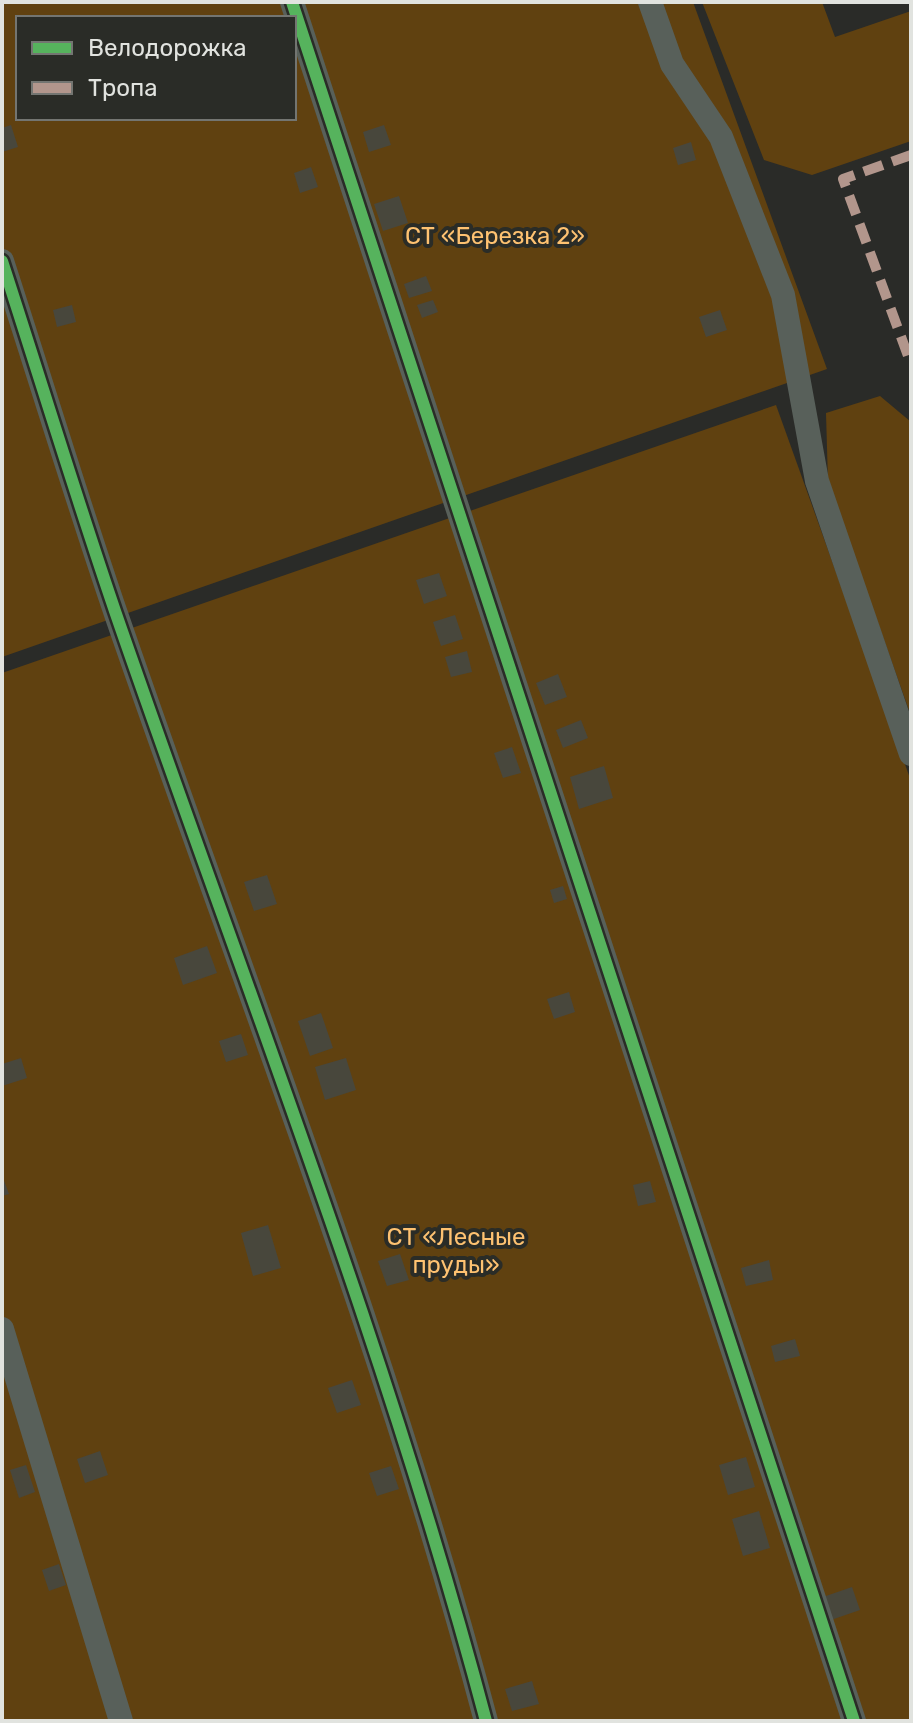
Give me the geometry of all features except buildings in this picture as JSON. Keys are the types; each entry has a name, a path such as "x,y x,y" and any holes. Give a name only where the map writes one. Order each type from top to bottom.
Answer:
{"street":[{"path":"292,2 854,1721"},
{"path":"650,2 672,64 721,137 783,295 817,481 911,754"},
{"path":"2,261 115,611 359,1300 443,1558 486,1721"},
{"path":"2,1329 121,1721"}],"green space":[{"name":"СТ «Березка 2»","path":"2,2 693,2 827,369 2,657"},
{"path":"702,2 822,2 835,37 911,11 911,141 812,175 764,160"},
{"path":"880,396 911,422 911,716 828,482 826,413"},
{"name":"СТ «Лесные пруды»","path":"776,405 911,781 911,1721 2,1721 2,673"}],"marked path":[{"path":"911,155 843,179 911,364"}],"cycle path":[{"path":"292,2 854,1721"},
{"path":"2,261 116,614 358,1302 447,1580 486,1721"}]}
